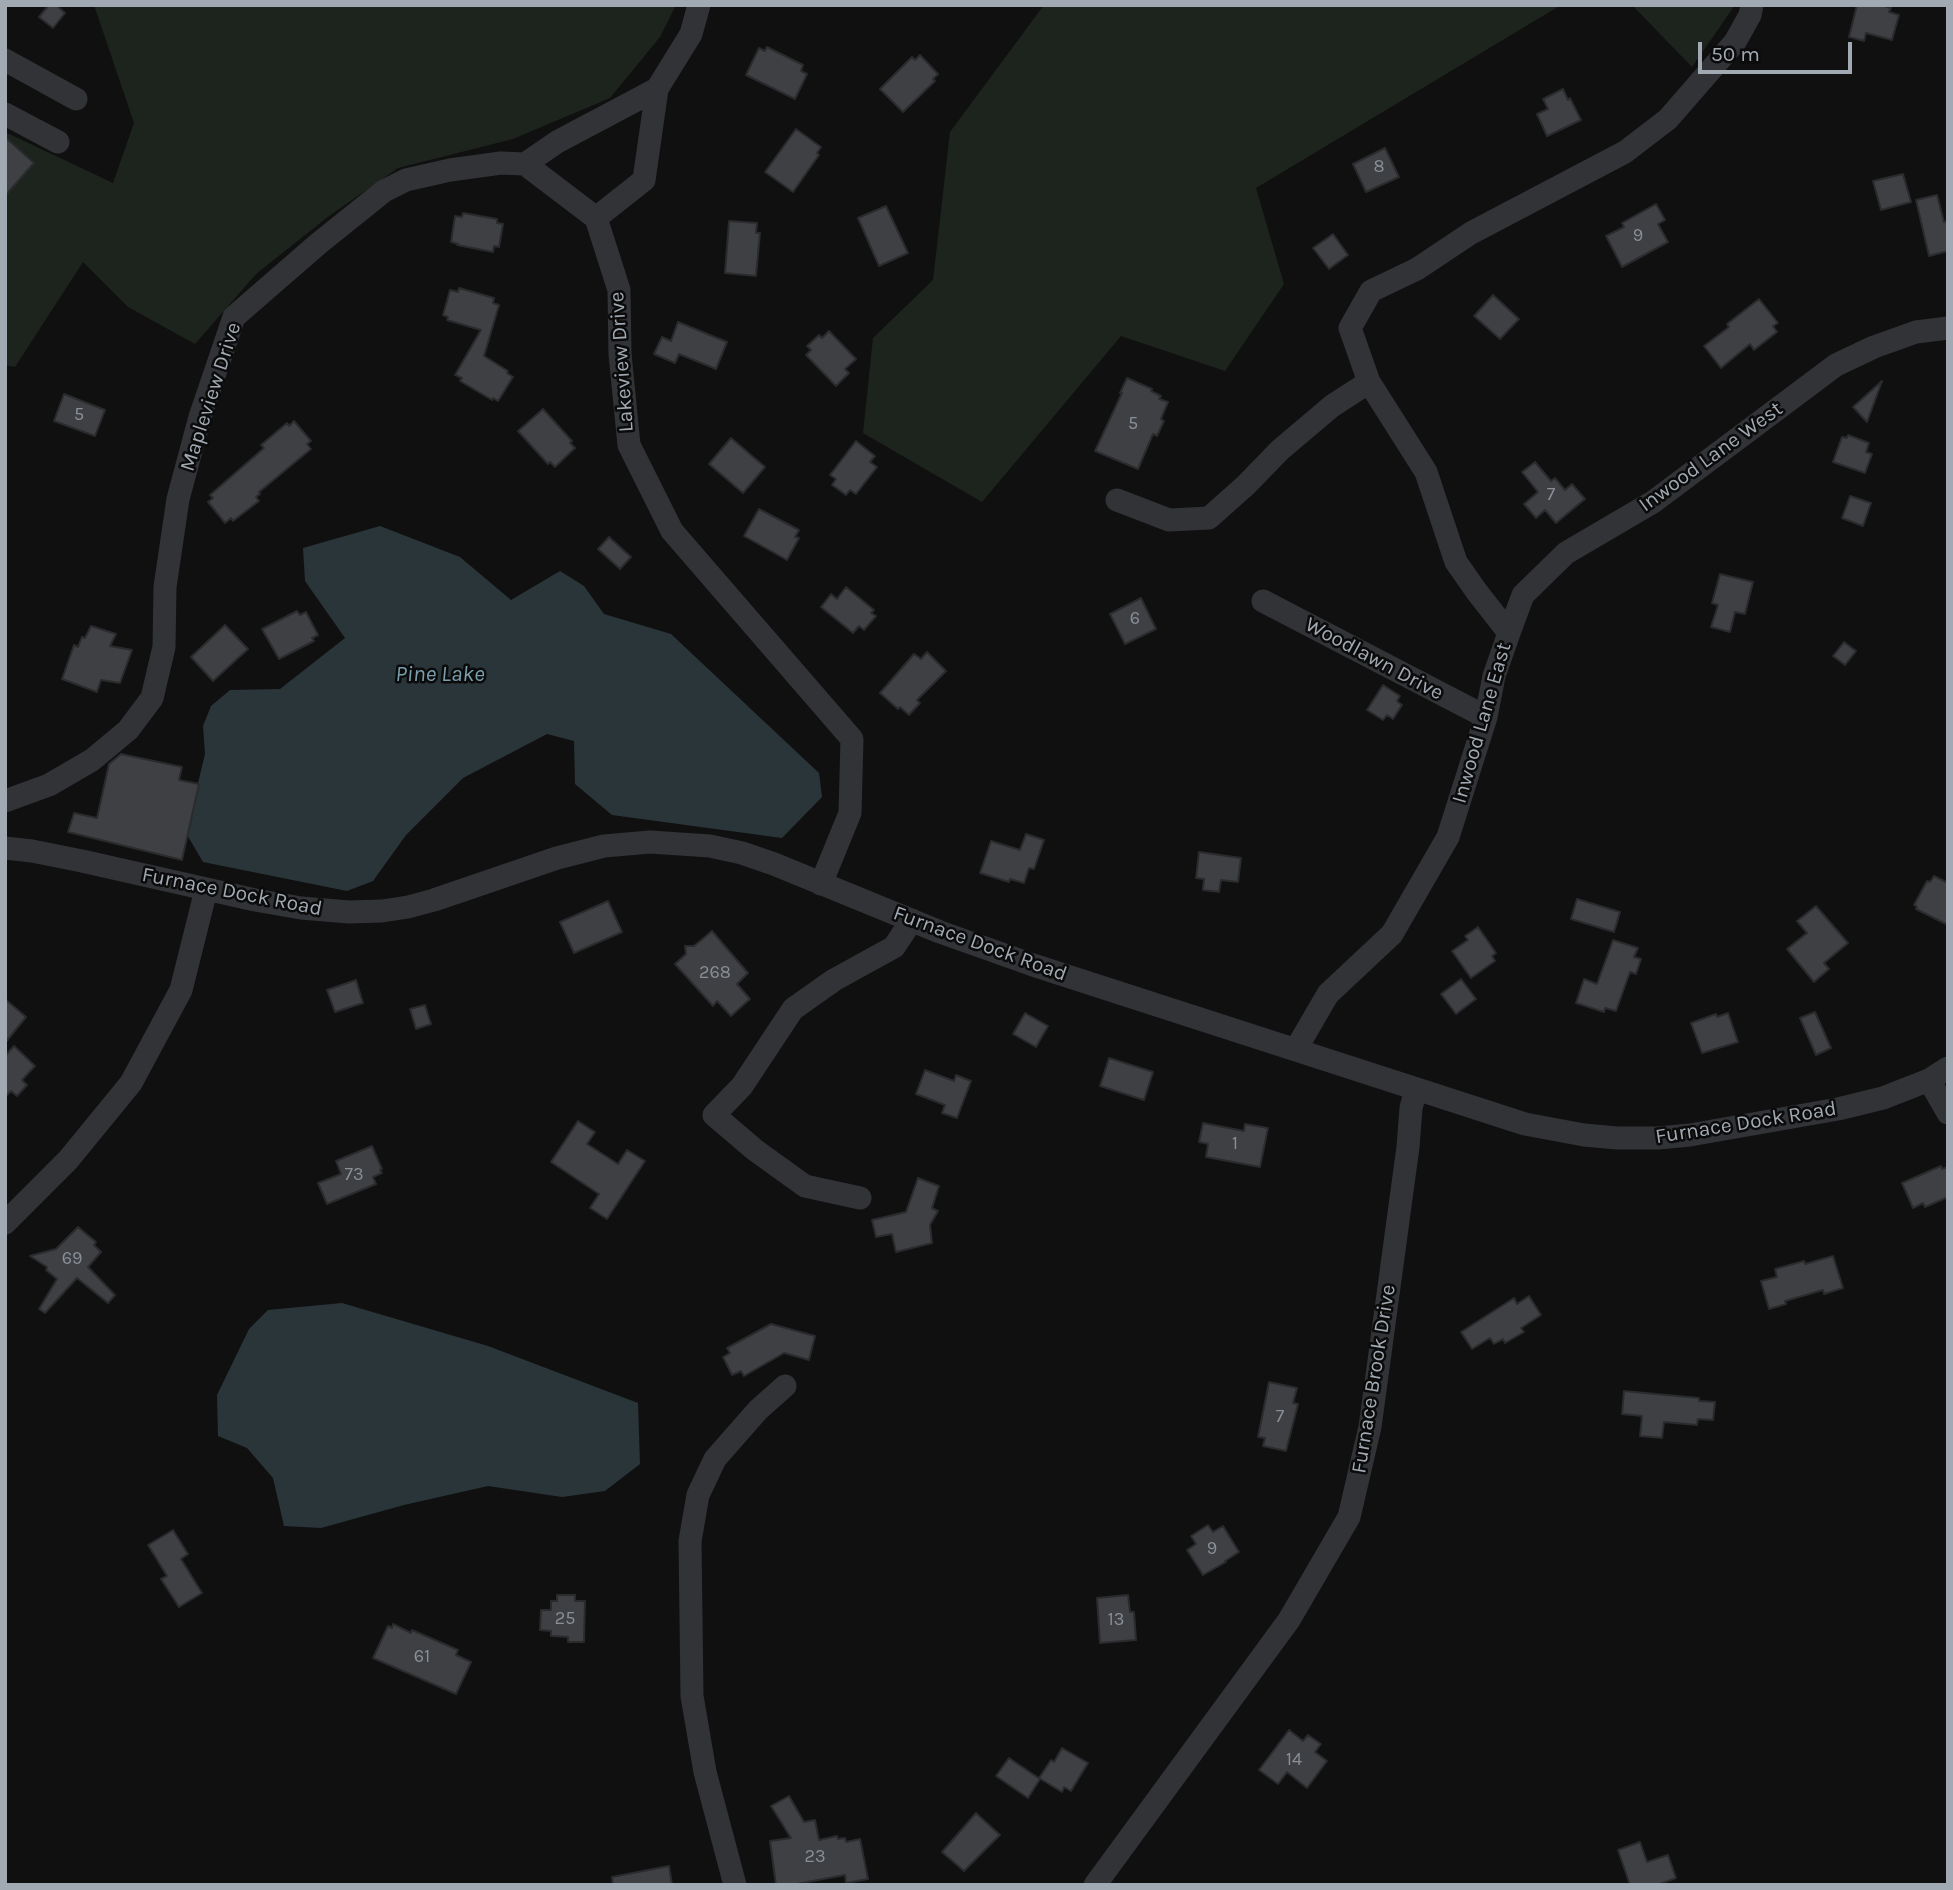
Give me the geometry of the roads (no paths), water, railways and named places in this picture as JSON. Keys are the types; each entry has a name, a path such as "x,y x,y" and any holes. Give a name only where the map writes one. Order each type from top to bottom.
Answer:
{"street":[{"path":"657,89 557,142 525,164 596,218 644,180 657,89 691,34 699,5"},
{"name":"Inwood Lane East","path":"1296,1049 1328,994 1392,934 1448,836 1486,717 1494,676 1508,633 1456,562 1426,472 1369,383 1350,328 1371,291 1417,269 1471,233 1625,152 1668,119 1735,42 1750,15 1752,5"},
{"path":"5,60 76,99"},
{"path":"5,114 58,142"},
{"name":"Mapleview Drive","path":"5,801 49,785 92,760 128,730 152,698 164,647 165,587 178,499 200,417 234,317 317,244 384,191 406,180 450,170 501,163 525,164"},
{"name":"Lakeview Drive","path":"596,218 619,290 620,355 629,445 672,531 852,739 850,813 821,884"},
{"name":"Inwood Lane West","path":"1508,633 1523,594 1566,553 1653,502 1836,365 1874,347 1916,332 1948,328"},
{"path":"1117,500 1169,520 1209,518 1290,441 1332,406 1369,383"},
{"name":"Woodlawn Drive","path":"1263,601 1486,717"},
{"name":"Furnace Dock Road","path":"5,848 82,861 255,901 322,910 365,912 434,900 581,851 604,846 650,842 710,846 775,864 912,920 1033,965 1525,1124 1584,1135 1641,1139 1690,1135 1853,1106 1883,1098 1938,1074"},
{"path":"5,1223 68,1160 131,1083 181,989 206,890"},
{"path":"860,1198 804,1186 714,1115 742,1086 793,1009 834,980 894,947 912,920"},
{"path":"1938,1074 1948,1113"},
{"name":"Furnace Brook Drive","path":"1095,1885 1289,1620 1349,1517 1370,1427 1411,1108 1416,1089"},
{"path":"735,1885 705,1772 692,1696 690,1541 698,1495 715,1459 758,1410 785,1386"}],"water":[{"name":"Pine Lake","path":"380,526 460,557 511,600 560,571 584,586 604,614 671,634 819,773 822,797 782,838 612,815 575,784 574,741 547,734 463,778 406,835 373,881 347,891 203,862 186,833 205,754 203,726 211,706 230,690 280,689 345,638 305,581 303,548"},
{"path":"342,1303 488,1346 638,1403 640,1464 605,1491 562,1497 488,1486 321,1528 284,1526 273,1478 247,1448 218,1436 217,1395 249,1329 268,1310"}]}
